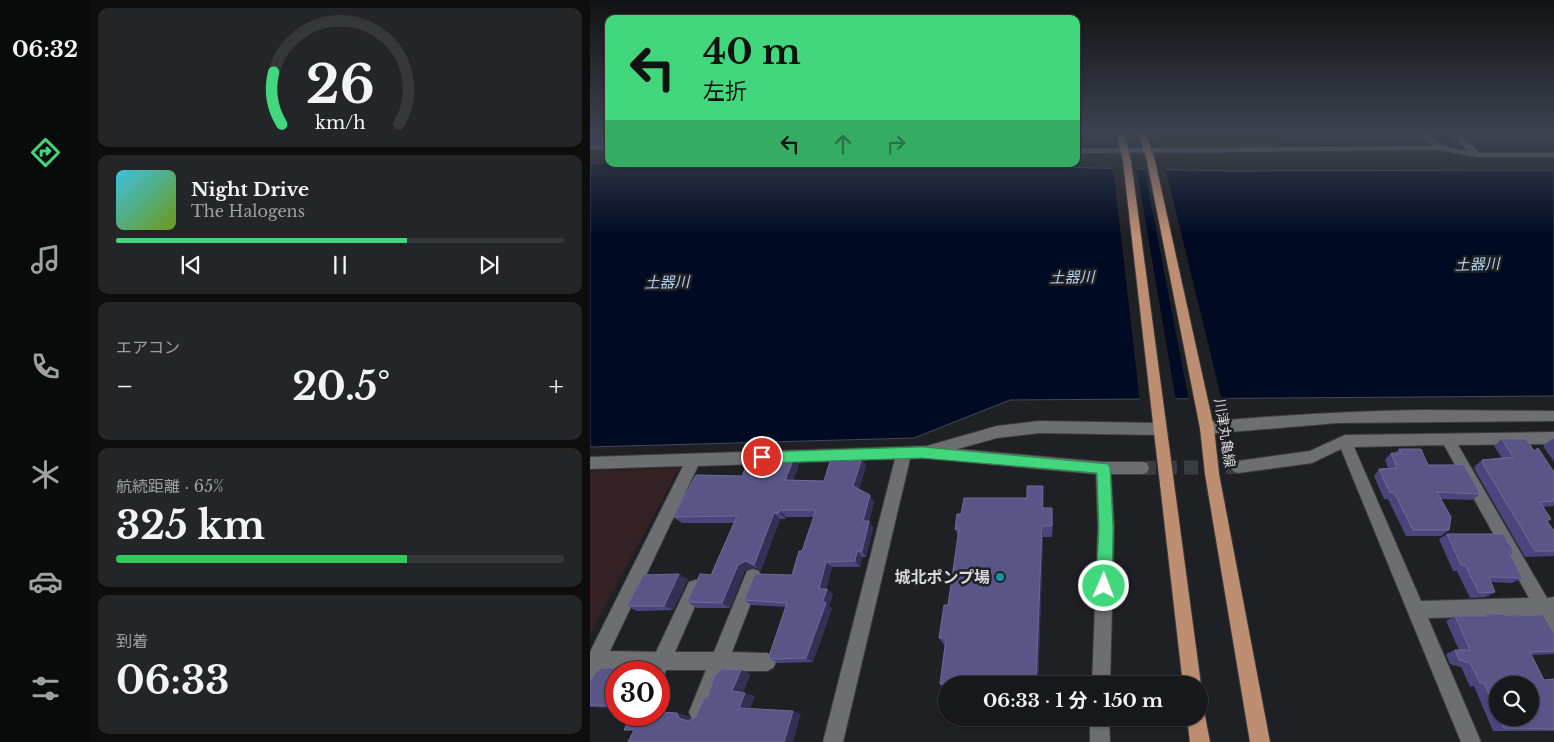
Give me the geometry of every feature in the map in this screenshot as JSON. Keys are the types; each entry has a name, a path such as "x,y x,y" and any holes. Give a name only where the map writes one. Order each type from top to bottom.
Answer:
{"main road":[{"path":"1126,167 1191,676"},
{"name":"川津丸亀線","path":"1151,167 1207,428 1212,474 1260,742"},
{"path":"1198,726 1200,742"}],"street":[{"path":"1207,428 1295,419 1404,416 1554,416"},
{"path":"922,452 997,432 1039,427 1159,429"},
{"path":"1238,468 1312,457 1345,441 1554,438"},
{"path":"1528,439 1538,454"},
{"path":"1448,440 1548,606 1554,626"},
{"path":"1345,441 1471,742"},
{"path":"590,463 922,452 1103,468 1142,468"},
{"path":"833,742 904,453"},
{"path":"593,666 694,460"},
{"path":"1101,676 1106,528 1103,468"},
{"path":"699,712 753,577"},
{"path":"662,661 699,579"},
{"path":"1416,610 1548,606"},
{"path":"670,666 719,662 767,662"},
{"path":"1100,726 1100,742"}],"shaded area":[{"path":"679,468 590,634 590,471"}],"water":[{"name":"土器川","path":"590,167 1052,167 1228,171 1554,170 1554,396 1010,400 914,438 590,447"}],"pier":[{"path":"1113,167 1136,167 1176,401 1140,402"},
{"path":"1144,167 1165,167 1222,401 1189,401"}],"building":[{"path":"1502,439 1526,439 1534,451 1538,448 1554,472 1554,501 1540,502 1551,519 1547,521 1554,531 1554,551 1535,551 1484,466 1482,460 1513,457"},
{"path":"1399,449 1421,449 1428,465 1464,465 1480,494 1437,492 1451,517 1449,530 1413,530 1394,492 1390,493 1379,469 1397,468 1391,453 1401,453"},
{"path":"794,458 785,480 824,481 831,458 862,458 853,486 870,495 863,521 869,521 862,551 857,551 855,561 826,562 819,589 827,589 823,601 826,603 806,658 770,659 769,656 787,603 744,600 755,574 792,575 799,551 802,551 816,510 780,510 779,513 774,513 754,565 746,561 738,565 722,603 687,602 700,574 711,575 737,516 673,517 696,475 742,476 749,460"},
{"name":"城北ポンプ場","path":"1027,486 1043,486 1042,508 1052,508 1052,526 1042,526 1036,676 941,676 946,638 939,638 944,605 948,605 959,529 955,529 957,514 961,514 964,498 1027,498"},
{"path":"1447,534 1503,534 1514,552 1509,552 1522,578 1489,577 1495,592 1479,593 1465,565 1461,565"},
{"path":"679,574 664,606 627,606 643,575"},
{"path":"1489,614 1513,616 1543,615 1554,633 1554,651 1530,652 1544,680 1554,679 1554,729 1504,728 1503,726 1539,726 1539,676 1489,676 1489,694 1484,683 1480,683 1470,663 1459,660 1455,650 1470,650 1455,616 1490,616"},
{"path":"605,668 605,706 590,705 590,683 595,673"},
{"path":"722,669 741,670 732,691 745,693 739,708 793,711 784,742 628,742 634,730 624,730 626,726 670,726 670,713 677,713 679,718 688,721 696,717 704,698 707,698 715,675"}],"tunnel":[{"path":"1142,468 1238,467"}],"place":[{"name":"城北ポンプ場","path":"1000,577"}],"route":[{"path":"762,457 922,452 1103,468 1106,528 1104,586"}]}
